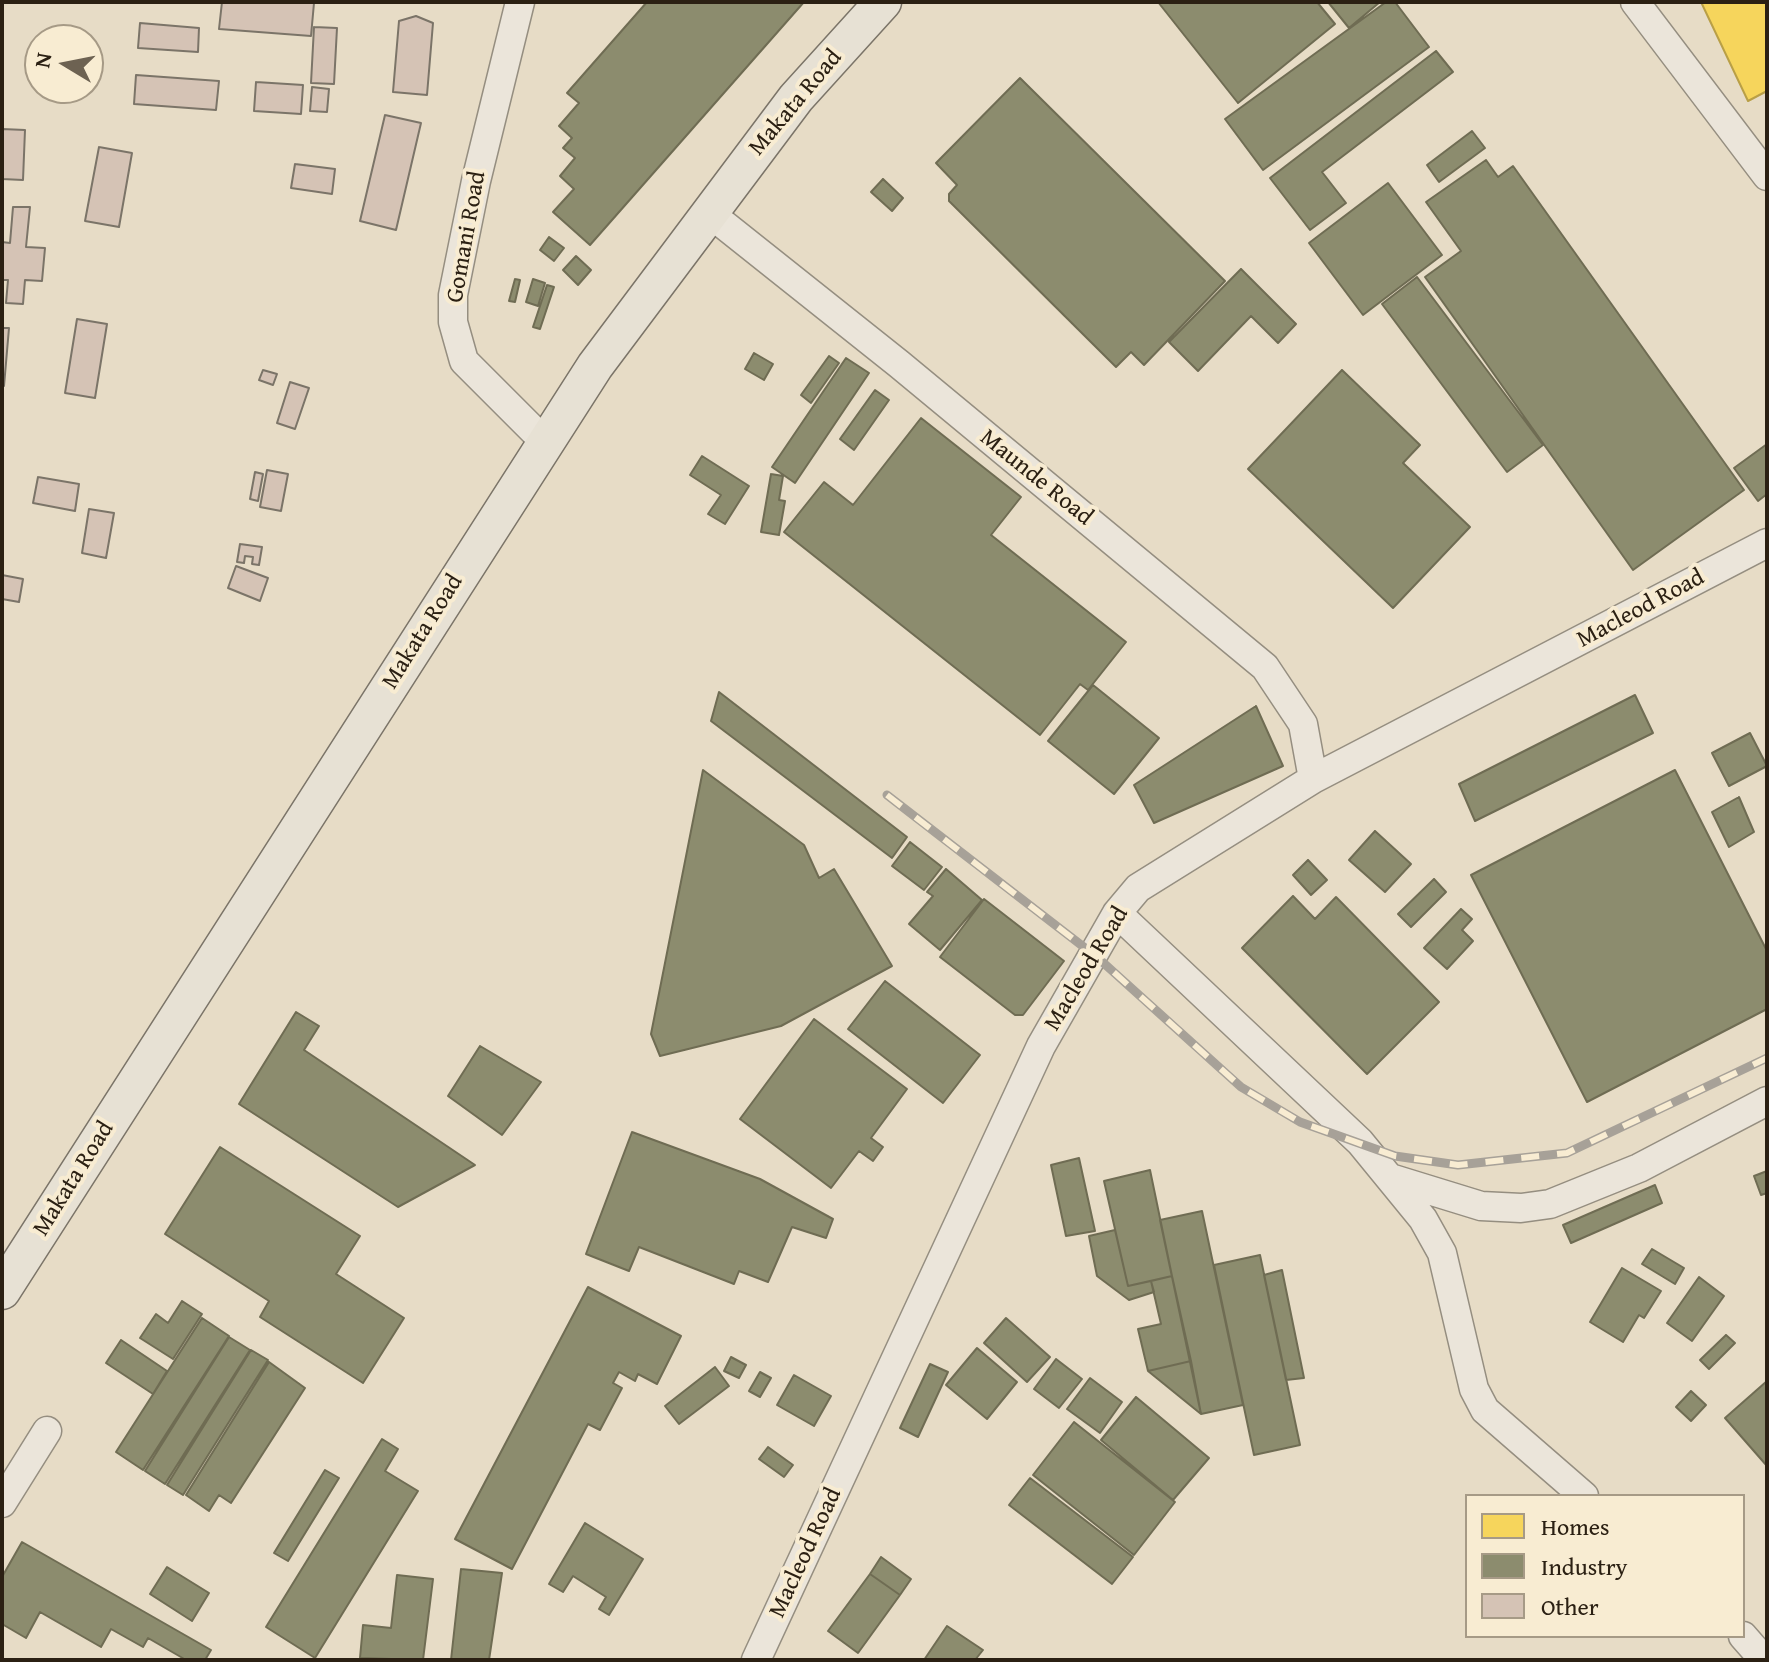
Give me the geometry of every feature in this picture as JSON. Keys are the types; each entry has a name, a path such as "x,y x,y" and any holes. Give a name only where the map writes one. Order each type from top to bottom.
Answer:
{"main road":[{"name":"Makata Road","path":"2,1291 544,441 708,212 796,98 883,2"}],"street":[{"name":"Gomani Road","path":"520,2 476,181 453,295 453,322 464,361 544,441"},
{"path":"1635,2 1767,176"},
{"name":"Maunde Road","path":"708,212 899,364 1265,667 1303,724 1313,779"},
{"name":"Macleod Road","path":"756,1660 1041,1046 1117,913 1138,888 1313,779 1767,543"},
{"path":"1117,913 1360,1142 1423,1219 1442,1253 1474,1389 1485,1410 1582,1494"},
{"path":"1389,1178 1481,1206 1521,1208 1550,1204 1639,1168 1767,1101"},
{"path":"2,1503 47,1431"},
{"path":"1745,1638 1764,1660"}],"building: Homes":[{"path":"1701,2 1767,2 1767,91 1748,101"}],"building: Industry":[{"path":"647,2 804,2 590,245 553,212 574,189 560,176 575,158 563,148 572,138 559,126 579,103 567,93"},
{"path":"1158,2 1317,2 1335,24 1238,103"},
{"path":"1328,2 1380,2 1349,28"},
{"path":"1386,2 1395,2 1429,47 1263,170 1225,119"},
{"path":"1436,51 1453,72 1322,172 1346,203 1310,230 1270,178"},
{"path":"1020,78 1225,281 1144,365 1131,352 1116,367 949,201 949,194 957,185 936,163"},
{"path":"1472,131 1485,148 1439,182 1427,165"},
{"path":"1486,160 1498,177 1513,166 1744,490 1633,570 1425,277 1461,251 1426,202"},
{"path":"883,179 903,198 892,211 871,192"},
{"path":"1388,183 1442,255 1363,315 1309,243"},
{"path":"549,237 564,248 554,261 540,250"},
{"path":"576,256 591,270 578,285 563,270"},
{"path":"1241,269 1296,324 1278,343 1251,316 1198,371 1169,342"},
{"path":"1417,277 1543,445 1507,472 1382,304"},
{"path":"515,279 520,280 515,302 509,301"},
{"path":"533,279 545,283 538,306 526,302"},
{"path":"547,285 554,287 540,329 533,327"},
{"path":"754,353 773,364 764,380 745,369"},
{"path":"829,356 839,363 811,403 801,395"},
{"path":"846,358 869,373 795,483 772,467"},
{"path":"1342,370 1420,445 1403,463 1470,527 1393,608 1248,469"},
{"path":"875,390 889,400 854,450 840,439"},
{"path":"921,418 1021,497 991,535 1126,642 1088,690 1080,684 1040,735 784,532 824,482 853,505"},
{"path":"1767,444 1767,494 1758,501 1734,468"},
{"path":"702,456 749,486 725,524 708,514 721,495 690,475"},
{"path":"771,474 783,476 779,500 785,501 779,535 761,532"},
{"path":"1093,685 1159,738 1114,794 1048,741"},
{"path":"719,692 907,837 892,858 711,721"},
{"path":"1635,695 1653,733 1475,821 1459,784"},
{"path":"1256,706 1283,766 1154,823 1134,785"},
{"path":"1750,733 1767,766 1729,786 1712,753"},
{"path":"703,770 804,845 819,878 834,869 892,966 781,1026 660,1056 651,1034"},
{"path":"1675,770 1767,951 1767,1009 1587,1102 1471,875"},
{"path":"1739,797 1754,832 1729,847 1712,812"},
{"path":"1375,831 1411,864 1385,892 1349,860"},
{"path":"910,842 942,867 924,890 892,866"},
{"path":"1308,860 1327,880 1311,895 1293,875"},
{"path":"946,869 982,900 940,950 909,924 933,896 927,892"},
{"path":"1434,879 1446,892 1411,927 1398,914"},
{"path":"1293,896 1315,919 1336,897 1439,1002 1367,1074 1242,948"},
{"path":"984,899 1064,961 1023,1015 1015,1015 940,957"},
{"path":"1461,909 1472,919 1462,930 1473,941 1447,969 1424,948"},
{"path":"885,981 980,1055 943,1103 848,1029"},
{"path":"296,1012 319,1026 304,1050 475,1165 398,1207 239,1104"},
{"path":"814,1019 907,1089 871,1138 883,1147 873,1161 859,1151 831,1188 740,1119"},
{"path":"480,1046 541,1082 502,1135 448,1096"},
{"path":"632,1132 760,1179 833,1219 826,1238 792,1227 768,1282 739,1271 734,1284 639,1247 629,1271 586,1254"},
{"path":"220,1147 360,1236 336,1274 404,1318 363,1383 260,1317 269,1301 165,1234"},
{"path":"1079,1158 1095,1231 1066,1236 1051,1165"},
{"path":"1150,1170 1172,1276 1128,1286 1104,1181"},
{"path":"1767,1171 1767,1193 1761,1195 1754,1176"},
{"path":"1655,1185 1662,1203 1571,1243 1563,1225"},
{"path":"1202,1211 1243,1405 1201,1414 1160,1220"},
{"path":"1115,1230 1128,1286 1151,1281 1154,1292 1129,1300 1097,1276 1089,1236"},
{"path":"1652,1249 1684,1268 1675,1284 1642,1264"},
{"path":"1260,1255 1300,1445 1254,1455 1214,1265"},
{"path":"1622,1268 1661,1291 1644,1318 1639,1315 1623,1342 1590,1322"},
{"path":"1282,1270 1304,1378 1286,1380 1264,1275"},
{"path":"1172,1276 1191,1361 1148,1371 1138,1329 1161,1324 1151,1281"},
{"path":"1699,1277 1724,1296 1692,1341 1667,1323"},
{"path":"588,1287 681,1336 657,1384 638,1374 635,1381 619,1372 613,1383 622,1388 600,1430 588,1424 512,1569 455,1539"},
{"path":"182,1301 202,1314 173,1359 140,1338 156,1314 168,1323"},
{"path":"202,1318 229,1336 143,1470 116,1452"},
{"path":"1006,1318 1050,1357 1027,1382 984,1343"},
{"path":"1726,1335 1735,1343 1709,1369 1700,1360"},
{"path":"229,1337 250,1350 165,1484 145,1471"},
{"path":"121,1340 167,1371 153,1394 106,1363"},
{"path":"977,1348 1017,1382 987,1419 946,1385"},
{"path":"251,1350 268,1360 183,1495 167,1485"},
{"path":"731,1357 746,1365 739,1378 724,1371"},
{"path":"1056,1359 1082,1379 1059,1408 1034,1389"},
{"path":"1191,1361 1201,1414 1148,1371"},
{"path":"269,1362 305,1388 231,1503 219,1495 209,1511 186,1495"},
{"path":"930,1364 948,1372 918,1437 900,1428"},
{"path":"715,1367 729,1386 679,1424 665,1406"},
{"path":"760,1372 771,1378 760,1397 749,1391"},
{"path":"794,1375 831,1396 814,1426 777,1405"},
{"path":"1090,1378 1122,1402 1100,1433 1067,1409"},
{"path":"1767,1381 1767,1466 1725,1418"},
{"path":"1691,1391 1706,1405 1691,1421 1676,1407"},
{"path":"1136,1397 1209,1458 1173,1500 1101,1440"},
{"path":"1074,1422 1175,1502 1134,1555 1033,1475"},
{"path":"382,1439 398,1449 385,1471 418,1491 315,1658 266,1627"},
{"path":"768,1447 793,1465 784,1477 759,1459"},
{"path":"325,1470 339,1478 288,1561 274,1553"},
{"path":"1030,1478 1133,1557 1112,1584 1009,1505"},
{"path":"585,1523 643,1559 609,1615 599,1609 606,1597 573,1576 563,1592 549,1584"},
{"path":"22,1542 211,1650 205,1660 186,1660 148,1638 143,1647 111,1629 101,1647 40,1612 26,1638 2,1624 2,1577"},
{"path":"881,1557 911,1579 900,1595 870,1574"},
{"path":"167,1567 209,1593 192,1621 150,1594"},
{"path":"461,1569 502,1573 489,1660 451,1660"},
{"path":"870,1574 900,1595 858,1653 828,1631"},
{"path":"397,1575 433,1579 423,1660 360,1658 363,1625 391,1628"},
{"path":"947,1626 983,1650 975,1660 924,1660"}],"building: Other":[{"path":"222,2 314,3 311,36 219,29"},
{"path":"416,16 433,23 427,95 393,92 399,21"},
{"path":"140,23 199,28 198,52 138,48"},
{"path":"314,27 337,28 334,84 311,83"},
{"path":"136,75 219,81 216,110 134,104"},
{"path":"256,82 303,85 301,114 254,111"},
{"path":"312,87 329,89 327,112 310,111"},
{"path":"385,115 421,123 396,230 360,221"},
{"path":"2,129 25,130 23,180 2,179"},
{"path":"99,147 132,153 119,227 85,221"},
{"path":"295,164 335,169 332,194 291,188"},
{"path":"13,207 30,207 26,247 45,248 42,281 25,280 23,304 6,303 8,280 2,280 2,242 10,243"},
{"path":"77,319 107,324 95,398 65,393"},
{"path":"2,328 9,328 4,386 2,385"},
{"path":"263,370 277,374 273,385 259,380"},
{"path":"290,382 309,388 295,429 277,423"},
{"path":"267,470 288,474 281,511 260,507"},
{"path":"255,472 263,474 258,501 250,499"},
{"path":"38,477 79,484 75,511 33,503"},
{"path":"89,509 114,513 106,558 82,553"},
{"path":"240,544 262,547 259,565 252,564 253,557 245,556 244,563 237,562"},
{"path":"236,566 268,578 260,601 228,588"},
{"path":"2,575 23,579 19,602 2,599"}],"railway":[{"path":"887,795 1098,958 1241,1087 1300,1122 1395,1156 1458,1165 1567,1153 1767,1058"}]}
